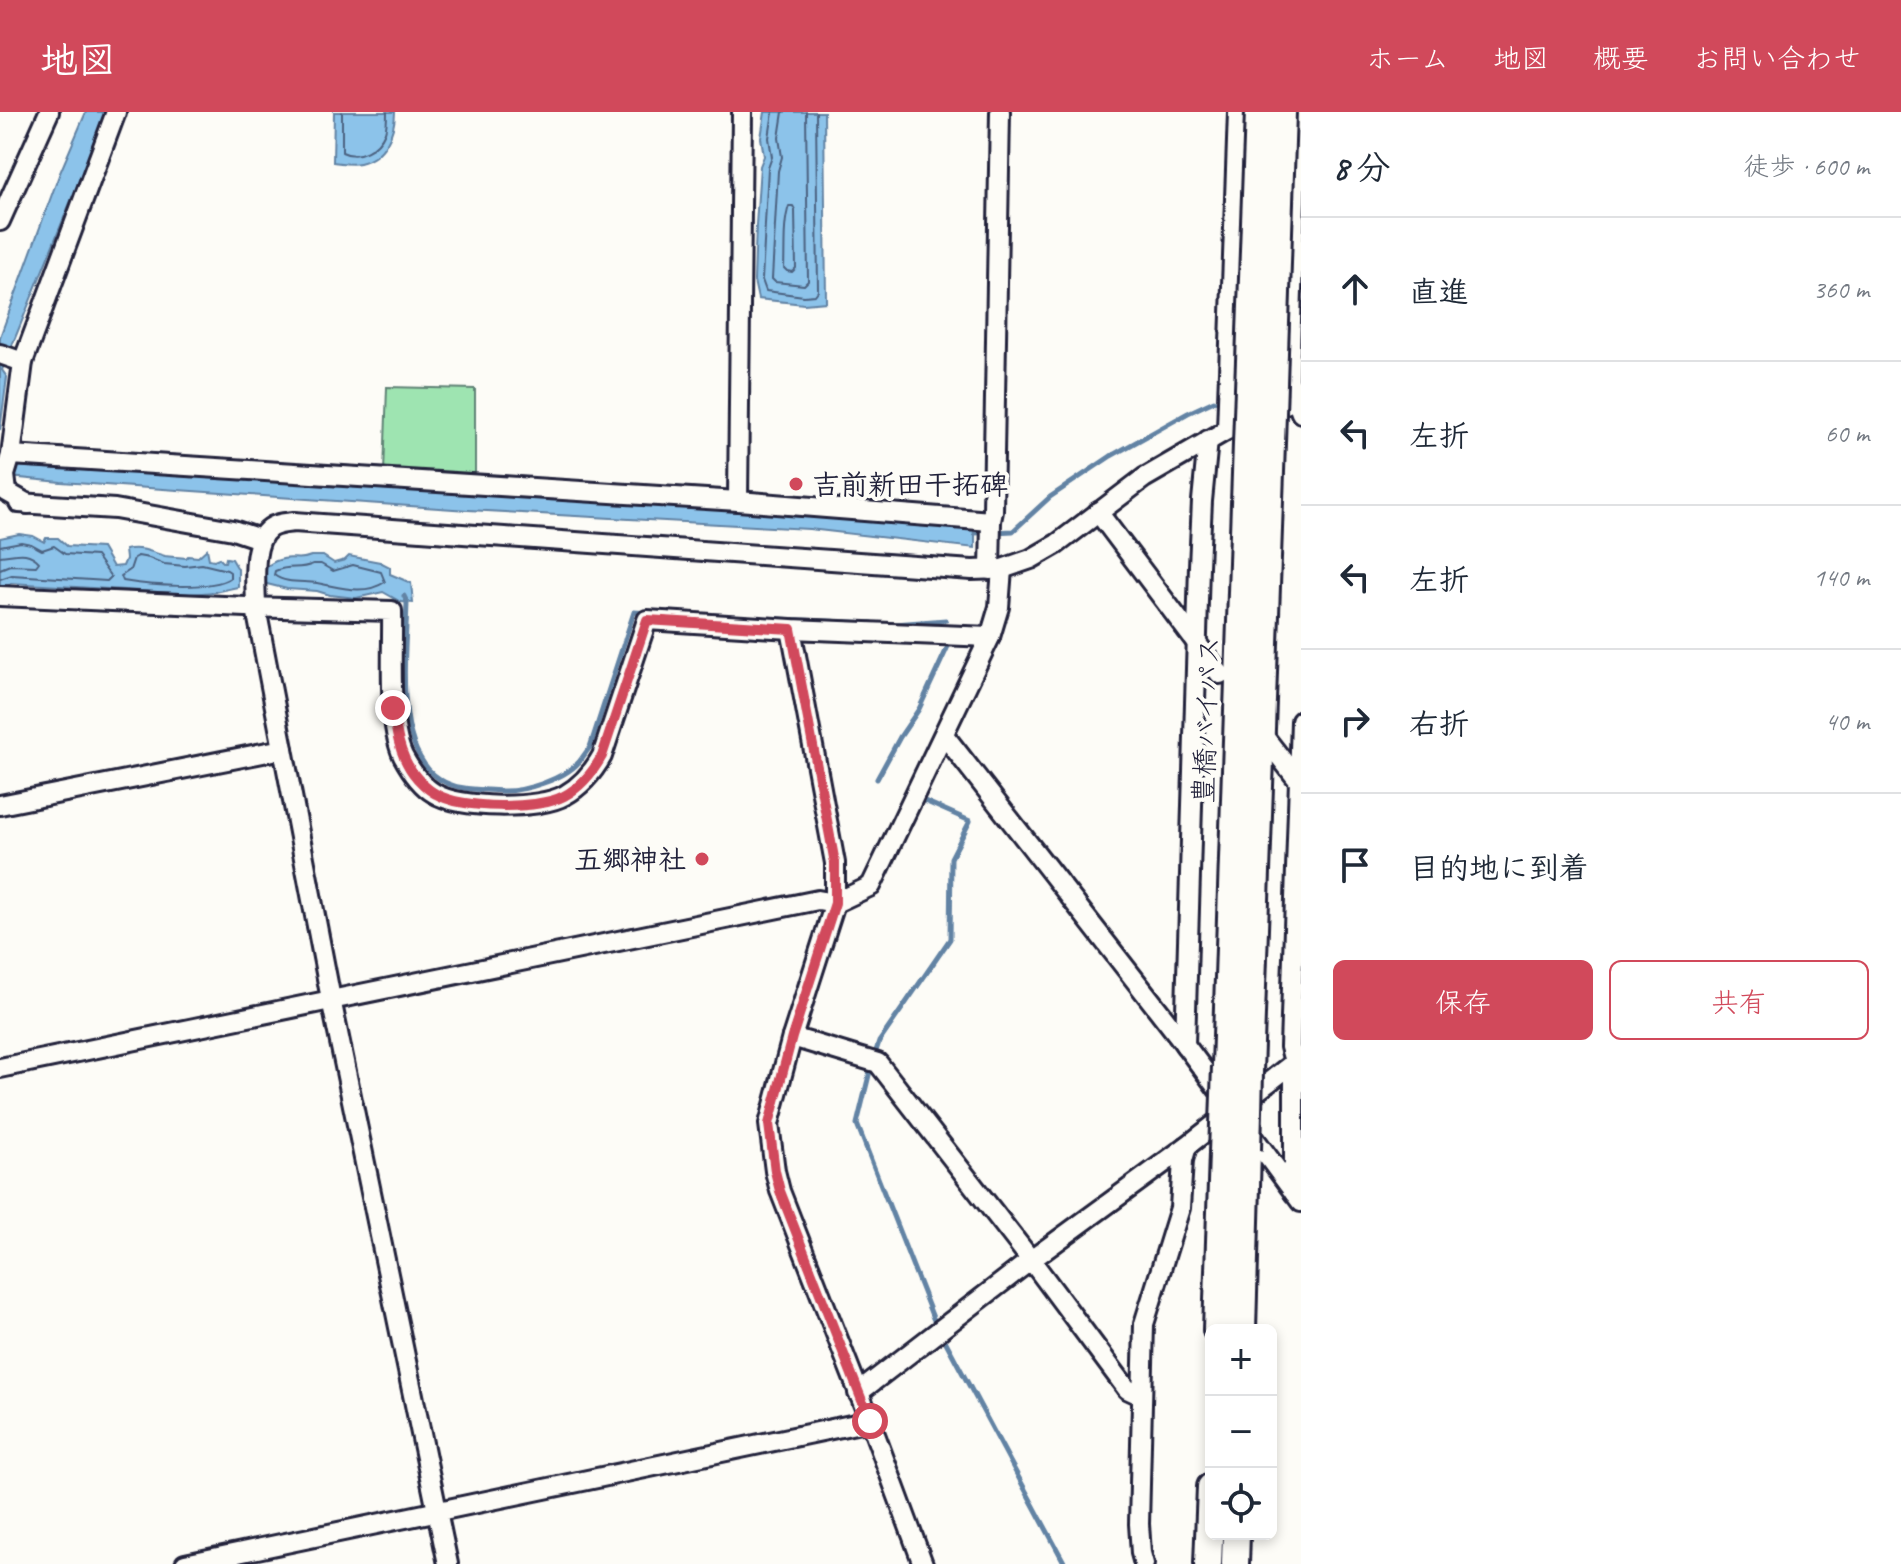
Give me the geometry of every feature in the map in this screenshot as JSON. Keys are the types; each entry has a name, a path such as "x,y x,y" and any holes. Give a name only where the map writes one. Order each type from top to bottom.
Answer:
{"highway":[{"name":"豊橋バイパス","path":"1218,1324 1235,1152 1238,1069 1248,439 1259,112"},
{"name":"豊橋バイパス","path":"1248,439 1282,112"},
{"name":"豊橋バイパス","path":"1235,1152 1242,1324"},
{"path":"1208,1564 1209,1540"},
{"path":"1235,1564 1236,1540"}],"street":[{"path":"0,221 49,112"},
{"path":"28,504 7,492 5,475 11,455 23,362 116,112"},
{"path":"738,501 742,112"},
{"path":"0,1068 818,900 835,903 871,886 990,637 999,607 991,530 1000,112"},
{"path":"1238,112 1248,439"},
{"path":"448,1564 331,999 256,608 256,559 260,539 277,524 294,522 996,570 1031,559 1057,544 1144,478 1208,440 1248,439 1299,404 1289,380 1298,112"},
{"path":"0,354 23,362"},
{"path":"1185,1045 1202,501 1208,440"},
{"path":"11,455 738,501 991,530"},
{"path":"0,502 115,509 233,530 260,539"},
{"path":"1098,512 1220,674"},
{"path":"0,596 392,611 393,708 401,752 413,773 434,793 454,801 481,805 555,799 593,771 602,756 647,620 990,637"},
{"path":"791,629 835,863 835,903 792,1037 769,1124 775,1171 923,1564"},
{"path":"1298,1198 1298,1060 1290,1047 1290,1001 1294,963 1301,721"},
{"path":"944,735 1185,1045 1298,1198"},
{"path":"1266,739 1300,783"},
{"path":"0,805 283,749"},
{"path":"792,1037 873,1062 1031,1260 1127,1389 1142,1396"},
{"path":"858,1393 1298,1060"},
{"path":"1144,1564 1139,1524 1144,1324 1180,1208 1183,1160 1187,1146"},
{"path":"185,1564 870,1421"}],"green space":[{"path":"387,387 475,389 475,472 468,478 384,473"}],"water":[{"path":"86,112 107,112 2,370 7,377 0,430 0,337 59,175"},
{"path":"334,112 395,112 393,128 382,150 360,163 333,162"},
{"path":"765,112 824,112 826,302 804,304 758,299 754,281 756,225 760,166 764,156 761,138"},
{"path":"12,466 278,480 975,527 975,548 809,529 468,510 61,482 10,477"},
{"path":"19,534 44,542 46,538 58,538 67,546 102,548 113,567 123,566 125,550 130,549 186,558 198,557 207,549 209,559 219,558 225,562 226,558 232,559 238,569 238,587 190,594 11,583 0,587 0,538"},
{"path":"323,556 334,563 349,556 380,562 390,567 390,574 411,583 413,603 401,602 383,592 356,598 287,589 263,580 267,566 274,562"}],"waterway":[{"path":"975,533 1013,531 1050,497 1111,456 1214,401"},
{"path":"404,596 407,602 405,699 415,747 425,766 441,780 479,790 510,791 532,787 564,774 579,762 590,747 634,612 649,613"},
{"path":"751,618 873,623"},
{"path":"895,624 946,620"},
{"path":"877,779 919,709 950,642"},
{"path":"874,1057 879,1042 950,939 951,858 970,821 920,799"},
{"path":"871,1067 857,1124 933,1318 1065,1564"}],"place":[{"name":"吉前新田干拓碑","path":"796,484"},
{"name":"五郷神社","path":"702,859"}],"route":[{"path":"393,708 401,752 413,773 434,793 454,801 481,805 547,801 563,796 581,783 602,756 647,620 791,629 835,863 835,903 792,1037 769,1124 780,1191 870,1421"}]}
